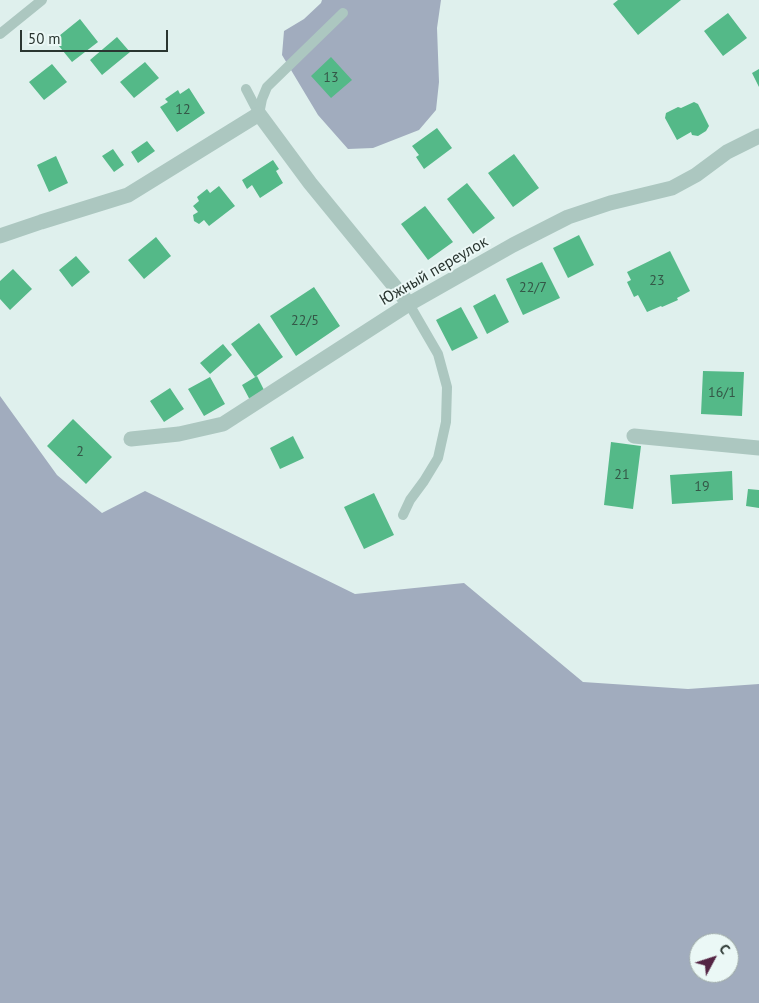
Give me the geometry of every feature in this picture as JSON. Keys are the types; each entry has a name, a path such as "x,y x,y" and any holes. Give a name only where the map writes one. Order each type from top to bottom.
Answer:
{"street":[{"path":"0,236 128,195 259,114 310,183 409,304"},
{"name":"Южный переулок","path":"131,439 179,434 223,424 409,304 513,245 568,217 610,203 672,188 696,175 727,152 759,136"},
{"path":"634,436 759,448"}],"lane":[{"path":"0,34 42,0"},
{"path":"259,114 267,87 343,13"},
{"path":"246,89 259,114"},
{"path":"402,515 438,458 446,422 447,387 438,354 409,304"}],"shaded area":[{"path":"322,0 441,0 437,28 439,82 436,110 419,130 373,148 348,149 318,115 282,55 284,31 304,19"},
{"path":"0,396 57,475 102,513 145,491 355,594 464,583 583,682 688,689 759,684 759,1003 0,1003"}],"building":[{"path":"618,0 681,0 638,35 613,4"},
{"path":"728,13 747,38 723,56 704,31"},
{"path":"80,19 98,42 72,62 54,40"},
{"path":"117,37 130,52 102,75 90,60"},
{"path":"331,57 352,80 331,98 311,76"},
{"path":"145,62 159,78 134,98 120,82"},
{"path":"52,64 67,82 44,100 29,82"},
{"path":"759,69 759,87 752,73"},
{"path":"189,88 205,113 177,132 160,107 168,102 165,99 178,90 180,94"},
{"path":"694,102 698,104 709,126 706,131 698,136 692,135 691,132 677,140 665,118 666,113"},
{"path":"437,128 452,148 424,169 416,157 419,155 412,146"},
{"path":"147,141 155,151 138,163 131,152"},
{"path":"113,149 124,165 114,172 102,156"},
{"path":"514,154 539,188 513,207 488,173"},
{"path":"56,156 68,183 49,192 37,165"},
{"path":"273,160 279,169 276,171 283,183 260,198 252,185 247,189 242,180"},
{"path":"467,183 495,218 473,234 447,199"},
{"path":"219,186 235,206 209,226 204,220 199,224 194,221 193,215 198,212 193,206 199,201 197,197 207,189 210,193"},
{"path":"425,206 453,242 428,260 401,224"},
{"path":"579,235 594,265 568,278 553,248"},
{"path":"156,237 171,256 144,279 128,260"},
{"path":"670,251 690,291 677,298 678,300 647,312 638,295 634,297 627,282 631,280 627,272"},
{"path":"76,256 90,272 72,287 59,270"},
{"path":"542,262 560,298 523,315 506,279"},
{"path":"13,269 32,289 10,310 0,299 0,281"},
{"path":"314,287 340,326 296,356 270,316"},
{"path":"495,294 509,322 487,334 473,306"},
{"path":"461,307 478,338 452,351 436,320"},
{"path":"259,323 283,357 255,377 231,344"},
{"path":"223,344 232,355 210,374 200,363"},
{"path":"703,371 744,372 742,416 701,414"},
{"path":"257,376 266,394 251,402 242,385"},
{"path":"210,377 225,404 204,416 188,389"},
{"path":"170,388 184,409 164,422 150,401"},
{"path":"73,419 112,457 86,484 47,446"},
{"path":"293,436 304,458 280,469 270,448"},
{"path":"611,442 641,446 633,509 604,505"},
{"path":"732,471 733,500 672,504 670,475"},
{"path":"748,489 759,490 759,508 746,506"},
{"path":"374,493 394,535 364,549 344,507"}]}
